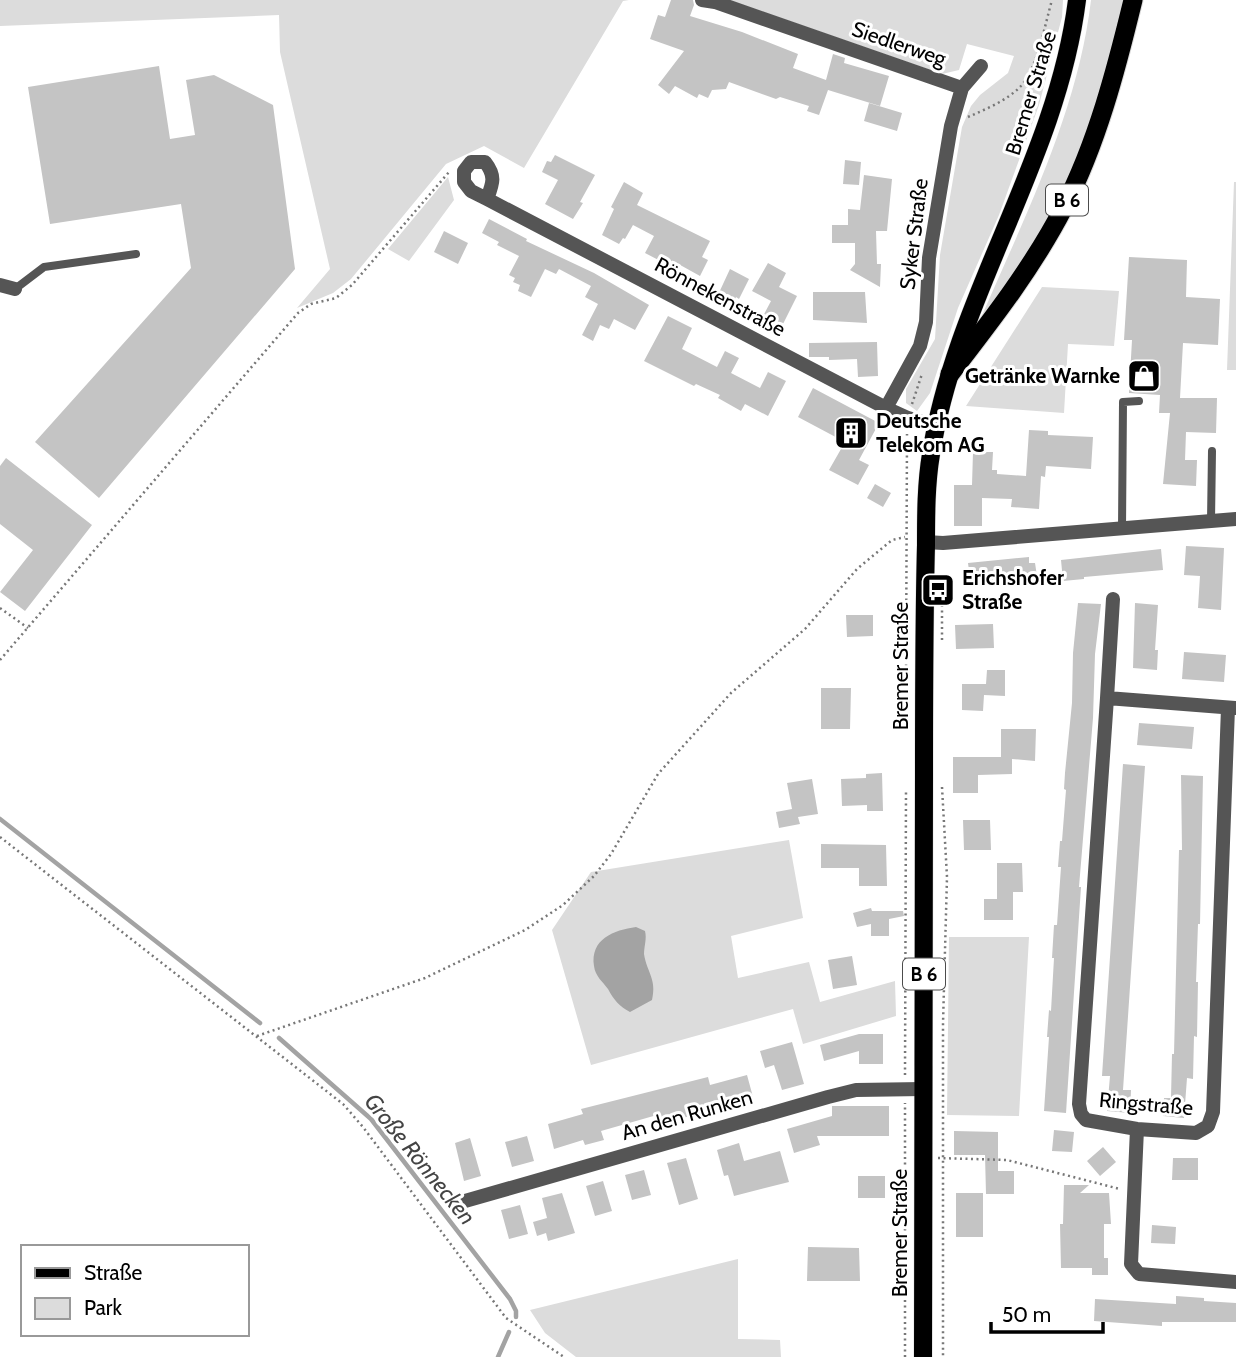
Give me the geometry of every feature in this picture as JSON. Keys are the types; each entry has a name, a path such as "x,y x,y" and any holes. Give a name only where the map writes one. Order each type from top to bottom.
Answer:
{"highway":[{"name":"B 6","path":"950,374 1029,265 1065,206 1086,159 1119,56 1133,0"}],"main road":[{"name":"Bremer Straße","path":"923,1357 926,538 930,457 963,332 1031,172 1056,101 1073,35 1077,0"}],"street":[{"name":"Siedlerweg","path":"702,0 715,2 962,89"},
{"name":"Syker Straße","path":"886,408 920,346 926,322 929,258 951,125 962,89 981,66"},
{"path":"464,171 471,162 485,162 492,171 492,184 487,199"},
{"name":"Rönnekenstraße","path":"464,171 464,182 471,191 886,408 908,418 937,426"},
{"path":"0,285 15,289"},
{"path":"926,538 943,543 1236,519"},
{"name":"Ringstraße","path":"1107,698 1232,708 1213,1112 1208,1126 1196,1133 1137,1129 1086,1120 1079,1104 1113,599"},
{"name":"An den Runken","path":"465,1201 856,1090 923,1089"},
{"path":"1137,1129 1131,1264 1139,1273 1236,1282"}],"lane":[{"path":"15,289 44,267 136,254"},
{"path":"1122,529 1124,402 1139,401"},
{"path":"1211,521 1212,451"}],"path":[{"path":"951,125 1020,88 1029,76 1052,0"},
{"path":"0,660 298,313 311,304 336,298 352,285 447,172 464,171"},
{"path":"257,1035 425,978 525,930 563,905 594,876 611,854 658,774 730,693 805,629 857,569 892,540 926,538"},
{"path":"941,649 942,596"},
{"path":"0,608 28,628"},
{"path":"941,776 947,877 943,1357"},
{"path":"0,837 343,1104 506,1318 565,1357"},
{"path":"923,1158 1007,1160 1133,1192"}],"green space":[{"path":"0,0 629,0 623,1 524,168 484,146 446,164 351,279 333,293 297,308 330,269 280,52 279,15 0,26"},
{"path":"729,0 1063,0 1062,17 1039,105 999,215 958,308 930,393 917,411 906,403 906,389 935,339 940,255 962,127 971,106 980,95 1008,73 1014,56 967,44 959,70 942,74"},
{"path":"1091,0 1126,0 1086,135 1069,179 1040,235 980,320 1062,124 1084,42"},
{"path":"448,177 454,200 409,261 388,249"},
{"path":"1234,182 1236,370 1227,370"},
{"path":"1042,287 1119,291 1114,346 1068,344 1064,413 966,406"},
{"path":"789,840 803,918 731,936 738,978 809,962 820,1002 895,981 896,1016 803,1044 793,1009 591,1065 552,930 591,872"},
{"path":"949,937 1029,937 1019,1116 947,1115"},
{"path":"738,1259 738,1339 780,1340 781,1357 576,1357 545,1333 530,1310"}],"shaded area":[{"path":"636,927 645,931 644,954 653,993 652,1000 630,1012 617,1002 598,976 594,957 596,949 605,937"}],"building":[{"path":"671,0 693,0 690,16 742,32 798,54 793,68 826,80 833,54 845,58 844,63 889,76 880,106 828,90 819,115 807,111 809,106 780,97 776,99 729,82 726,89 712,90 708,98 699,94 697,98 675,86 669,94 658,85 684,51 650,39 658,15 665,17"},
{"path":"159,66 170,139 195,135 186,80 214,75 273,105 295,269 99,498 35,442 191,268 181,204 50,224 28,87"},
{"path":"869,103 902,113 897,131 864,121"},
{"path":"555,155 595,175 573,219 545,204 558,180 542,172 547,161 551,162"},
{"path":"845,160 861,162 859,185 843,184"},
{"path":"864,175 892,179 887,231 876,231 877,264 881,264 880,287 850,270 855,264 855,243 832,243 832,225 848,225 848,209 860,210"},
{"path":"624,182 643,193 637,205 710,241 702,257 708,260 700,276 673,261 670,266 645,253 654,236 633,225 619,244 602,235 614,209 611,207"},
{"path":"489,219 527,239 526,241 594,273 649,305 635,330 614,319 609,329 600,325 593,341 582,335 598,304 585,297 591,286 559,269 556,274 545,269 531,297 518,291 520,285 513,282 515,278 509,275 519,256 497,245 499,242 482,233"},
{"path":"444,231 468,243 458,264 434,252"},
{"path":"1129,257 1187,260 1186,297 1220,299 1218,345 1183,343 1180,398 1217,398 1216,433 1186,432 1185,460 1197,460 1196,486 1163,484 1170,413 1159,413 1160,395 1129,393 1132,340 1124,340"},
{"path":"768,263 786,273 779,287 797,296 780,330 761,320 771,301 752,291"},
{"path":"730,269 749,279 739,299 736,297 733,304 717,297"},
{"path":"813,292 865,292 867,323 813,320"},
{"path":"668,316 692,328 682,349 717,367 725,351 739,358 731,373 760,388 768,372 786,381 768,416 745,404 741,411 718,398 720,395 696,384 694,386 644,361"},
{"path":"877,342 878,376 858,377 857,359 829,360 829,357 809,357 809,343"},
{"name":"Deutsche Telekom AG","path":"813,388 879,423 859,460 869,465 858,485 829,470 845,442 798,417"},
{"path":"1029,430 1048,431 1048,435 1093,437 1091,469 1046,466 1045,477 1041,476 1039,509 1011,507 1012,499 982,498 982,526 954,526 954,485 972,485 973,452 993,452 992,470 997,470 997,474 1026,476"},
{"path":"6,458 92,525 25,611 0,592 33,550 0,524 0,466"},
{"path":"875,484 891,493 883,507 867,498"},
{"path":"1186,546 1224,548 1221,610 1198,608 1200,576 1184,575"},
{"path":"1161,549 1163,570 1063,581 1061,560"},
{"path":"1029,557 1029,563 1035,563 1037,576 1031,576 1031,582 971,586 968,563"},
{"path":"1078,603 1101,604 1095,654 1066,1113 1044,1111 1054,925 1057,925 1061,867 1058,867 1066,790"},
{"path":"1135,603 1158,605 1155,650 1158,650 1157,670 1133,668"},
{"path":"846,615 873,615 873,636 847,637"},
{"path":"993,624 994,648 956,649 955,625"},
{"path":"1184,652 1226,655 1224,682 1182,679"},
{"path":"987,670 1005,670 1005,696 984,695 983,711 962,710 962,684 986,684"},
{"path":"821,688 851,688 850,729 821,729"},
{"path":"1139,723 1194,727 1192,749 1137,745"},
{"path":"1001,729 1036,729 1035,761 1012,759 1012,774 978,775 978,793 953,793 953,757 1001,757"},
{"path":"1123,764 1145,766 1123,1090 1131,1090 1130,1113 1107,1111 1110,1076 1102,1076"},
{"path":"882,773 883,811 867,811 867,805 842,806 841,779 866,778 866,774"},
{"path":"1181,775 1203,776 1196,982 1197,1037 1194,1036 1193,1079 1187,1078 1184,1118 1163,1116 1164,1098 1171,1098 1174,1054 1179,850 1182,850"},
{"path":"812,779 818,814 798,817 800,824 779,828 776,812 792,809 787,783"},
{"path":"963,820 990,820 991,850 964,850"},
{"path":"821,844 886,845 887,886 859,886 859,868 821,868"},
{"path":"997,863 1022,863 1023,892 1013,892 1013,920 984,920 984,899 997,899"},
{"path":"871,908 872,911 903,911 904,916 889,919 889,936 871,936 871,924 857,927 853,913"},
{"path":"852,956 857,985 833,989 828,960"},
{"path":"859,1034 883,1034 883,1064 859,1064 859,1051 824,1061 820,1045"},
{"path":"792,1042 804,1084 782,1090 774,1065 765,1068 760,1051"},
{"path":"747,1075 753,1097 660,1125 657,1115 601,1131 604,1140 585,1145 583,1140 554,1149 548,1124 583,1114 581,1109 708,1077 710,1085"},
{"path":"832,1106 889,1106 889,1136 817,1136 820,1145 794,1153 787,1129 832,1116"},
{"path":"1054,1130 1074,1132 1072,1152 1052,1151"},
{"path":"954,1131 998,1132 998,1171 1014,1171 1014,1194 986,1194 985,1155 954,1155"},
{"path":"527,1136 534,1161 512,1167 505,1142"},
{"path":"470,1138 481,1176 464,1181 455,1143"},
{"path":"739,1143 744,1161 780,1151 789,1182 734,1196 728,1175 724,1176 717,1150"},
{"path":"1103,1147 1116,1162 1100,1176 1087,1161"},
{"path":"686,1158 698,1199 679,1205 667,1163"},
{"path":"1173,1158 1198,1158 1198,1180 1172,1180"},
{"path":"644,1170 651,1195 632,1200 625,1175"},
{"path":"858,1176 885,1176 885,1198 858,1198"},
{"path":"603,1181 612,1211 595,1216 586,1186"},
{"path":"1064,1185 1089,1185 1080,1193 1109,1193 1111,1224 1104,1224 1104,1258 1108,1258 1108,1275 1092,1275 1092,1268 1061,1268 1060,1224 1063,1224"},
{"path":"562,1193 575,1233 548,1241 546,1233 537,1236 533,1222 547,1218 542,1198"},
{"path":"956,1193 983,1193 983,1237 956,1237"},
{"path":"520,1205 528,1234 509,1239 501,1210"},
{"path":"1152,1225 1176,1227 1175,1244 1151,1243"},
{"path":"808,1247 859,1248 860,1281 807,1281"},
{"path":"1176,1296 1236,1303 1236,1322 1162,1322 1162,1326 1094,1321 1095,1299 1176,1304"}],"waterway":[{"name":"Große Rönnecken","path":"0,819 260,1023"},
{"name":"Große Rönnecken","path":"279,1038 371,1119 510,1299 516,1317"},
{"name":"Große Rönnecken","path":"498,1357 509,1332"}],"place":[{"name":"Getränke Warnke","path":"1144,376"},
{"name":"Deutsche Telekom AG","path":"851,433"},
{"name":"Erichshofer Straße","path":"938,590"}]}
